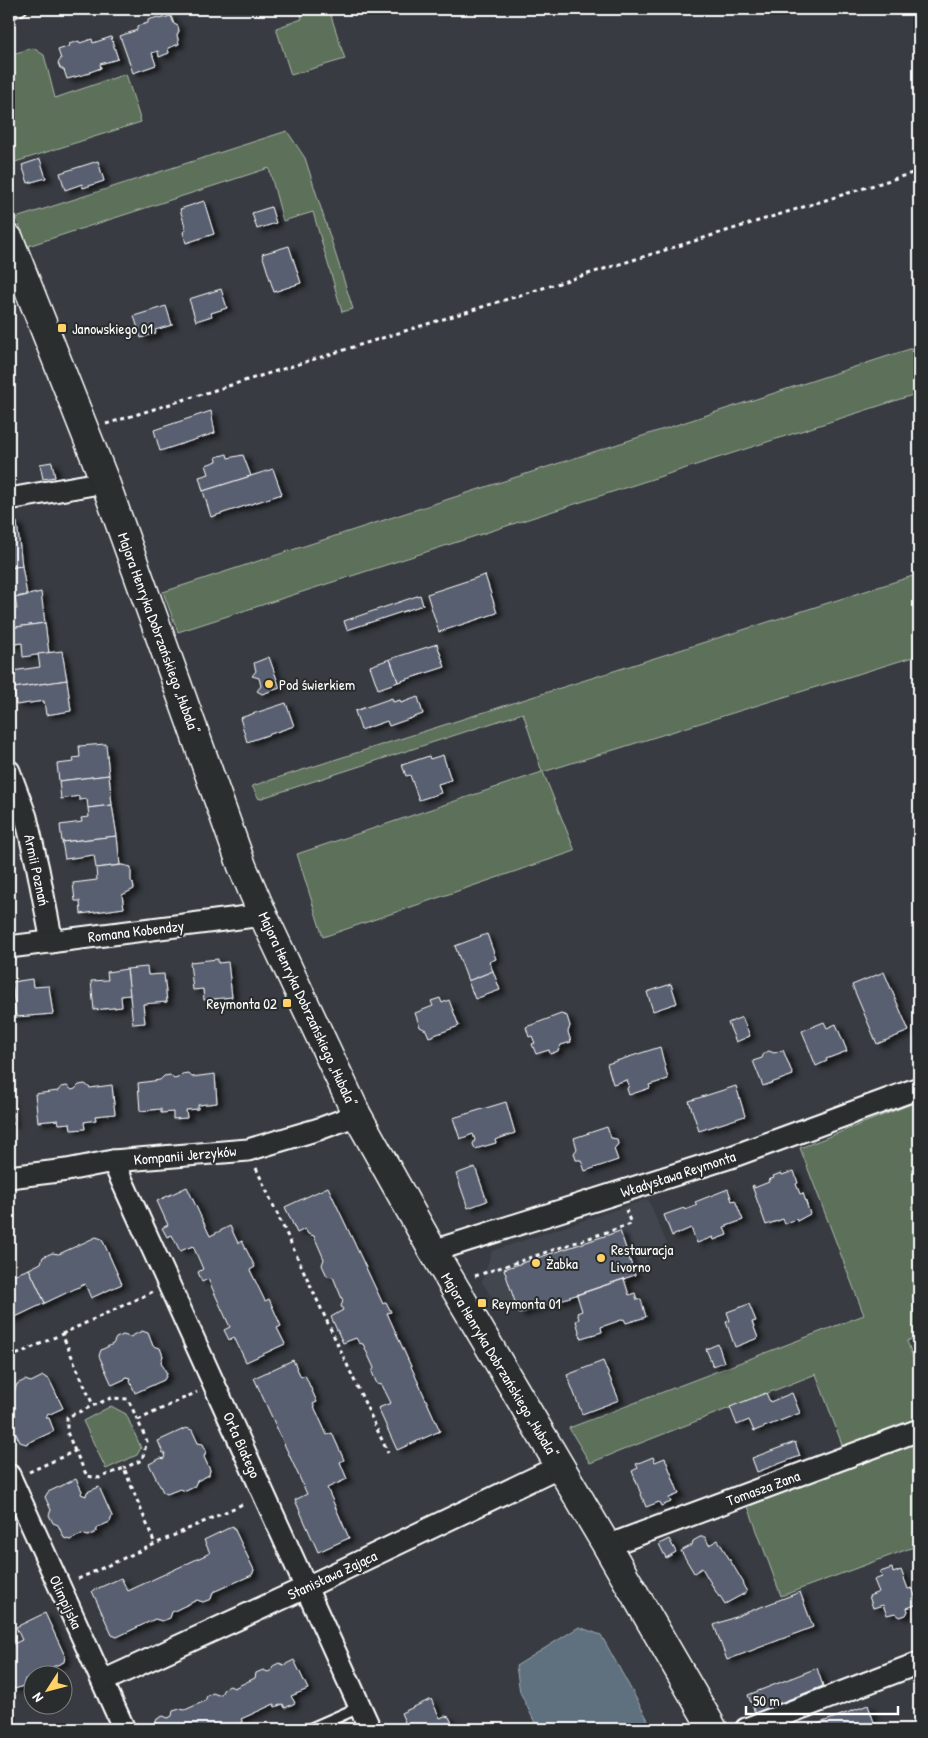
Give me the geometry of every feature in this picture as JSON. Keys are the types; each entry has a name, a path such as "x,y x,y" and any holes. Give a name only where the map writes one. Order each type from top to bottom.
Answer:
{"street":[{"name":"Majora Henryka Dobrzańskiego „Hubala”","path":"9,239 105,482 242,866 263,915 357,1114 433,1251 713,1729"},
{"path":"9,499 105,482"},
{"name":"Armii Poznań","path":"9,770 26,817 52,942"},
{"name":"Romana Kobendzy","path":"9,947 263,915"},
{"name":"Władysława Reymonta","path":"433,1251 732,1157 919,1088"},
{"name":"Kompanii Jerzyków","path":"9,1177 67,1170 113,1161 248,1150 319,1129 357,1114"},
{"name":"Orła Białego","path":"113,1161 370,1729"},
{"name":"Tomasza Zana","path":"607,1546 919,1430"},
{"name":"Stanisława Zająca","path":"103,1681 307,1588 560,1466"},
{"name":"Olimpijska","path":"10,1478 124,1729"},
{"path":"746,1729 919,1663"}],"lane":[{"path":"9,13 21,9"},
{"path":"310,1729 360,1707"}],"path":[{"path":"85,430 919,171"},
{"path":"248,1150 388,1453"},
{"path":"474,1276 631,1224 623,1203"},
{"path":"9,1358 152,1292"},
{"path":"62,1334 93,1405"},
{"path":"138,1420 198,1391"},
{"path":"111,1398 128,1400 138,1420 147,1441 142,1460 99,1478 87,1476 67,1432 67,1417 111,1398"},
{"path":"10,1478 75,1450"},
{"path":"124,1468 155,1544"},
{"path":"60,1587 248,1502"}],"shaded area":[{"path":"648,1199 669,1249 646,1259 647,1264 642,1268 644,1273 519,1314 515,1302 498,1307 482,1282 492,1251"}],"green space":[{"path":"299,9 341,9 330,13 345,59 291,75 276,28 302,19"},
{"path":"33,48 44,55 55,98 126,74 141,122 9,164 9,55"},
{"path":"287,131 305,158 353,309 342,312 313,212 283,221 269,168 28,246 16,218"},
{"path":"919,346 919,393 178,632 163,592"},
{"path":"919,574 919,655 543,772 575,851 323,937 297,854 542,772 523,713 259,799 252,786"},
{"path":"919,1101 919,1336 907,1341 919,1373 919,1418 843,1447 816,1374 590,1463 569,1428 864,1315 800,1148"},
{"path":"111,1406 126,1414 141,1448 137,1455 106,1469 83,1421"},
{"path":"914,1438 919,1451 919,1545 781,1596 746,1501"}],"water":[{"path":"579,1627 601,1635 653,1729 538,1729 520,1692 516,1666"}],"building":[{"path":"171,16 174,24 178,26 179,44 168,48 169,53 159,57 158,51 152,53 156,65 133,73 120,36 137,30 137,26 148,23 148,20"},
{"path":"111,37 118,59 100,64 101,68 90,73 67,79 64,70 60,68 58,63 61,59 58,50 79,41 80,43 92,39 93,43"},
{"path":"40,159 46,178 28,183 22,165"},
{"path":"98,161 104,181 83,188 82,184 65,190 60,173"},
{"path":"204,201 214,234 186,243 183,232 186,230 180,209"},
{"path":"271,207 276,223 257,229 252,213"},
{"path":"289,246 301,283 274,292 262,254"},
{"path":"221,289 227,308 211,313 212,316 196,321 189,299"},
{"path":"166,306 172,325 155,330 156,333 141,338 134,316"},
{"path":"211,411 215,433 160,451 154,430"},
{"path":"227,454 228,458 243,455 251,476 203,491 199,477 209,474 206,465 217,461 216,457"},
{"path":"52,462 55,477 43,479 40,464"},
{"path":"273,469 282,494 211,517 203,491"},
{"path":"17,522 22,566 9,568 9,523"},
{"path":"22,566 27,595 9,598 9,568"},
{"path":"485,575 497,613 439,632 427,594"},
{"path":"41,592 45,623 9,628 9,610 17,609 15,598"},
{"path":"420,595 423,605 347,630 344,621"},
{"path":"45,623 49,653 23,657 22,643 9,645 9,628"},
{"path":"437,644 445,667 398,682 390,659"},
{"path":"62,651 67,680 14,688 12,671 40,667 38,654"},
{"path":"269,657 280,688 262,694 257,691 261,686 259,678 252,676 256,671 254,663"},
{"path":"390,659 398,682 378,689 370,666"},
{"path":"67,680 71,711 46,715 44,701 16,705 14,688"},
{"path":"418,697 423,714 389,726 387,721 361,730 355,711 392,698 393,702 400,700 401,703"},
{"path":"286,703 294,726 247,742 240,718"},
{"path":"106,744 109,775 59,781 57,764 74,762 73,758 80,757 79,746"},
{"path":"443,755 451,780 438,784 441,793 419,800 410,775 406,776 402,765 429,756 430,759"},
{"path":"109,775 112,805 88,808 87,799 79,800 79,796 61,799 59,781"},
{"path":"112,805 117,836 62,842 60,825 82,822 81,818 89,817 88,808"},
{"path":"117,836 120,865 96,868 94,855 65,859 62,842"},
{"path":"122,865 131,867 131,881 134,889 122,895 124,908 81,914 80,901 75,901 73,883 97,880 96,868"},
{"path":"487,934 496,959 489,962 493,971 468,981 455,946"},
{"path":"218,959 218,963 228,962 232,997 204,1000 203,989 193,990 190,962"},
{"path":"147,967 148,975 164,974 167,1002 143,1004 145,1023 133,1024 127,969"},
{"path":"127,969 130,995 121,996 122,1007 94,1010 91,981 108,980 107,972"},
{"path":"493,971 500,990 475,999 468,981"},
{"path":"884,972 909,1031 877,1044 852,985"},
{"path":"32,979 33,987 49,986 53,1014 16,1017 12,982"},
{"path":"9,982 12,982 16,1017 9,1018"},
{"path":"671,984 677,1003 653,1011 647,992"},
{"path":"440,998 442,1003 449,1000 459,1026 429,1037 426,1030 420,1027 415,1013 433,1006 431,1001"},
{"path":"561,1014 567,1016 571,1042 561,1045 558,1051 550,1054 549,1050 536,1054 532,1044 535,1043 532,1036 529,1037 526,1027"},
{"path":"742,1017 750,1036 736,1042 728,1023"},
{"path":"824,1022 827,1028 836,1024 847,1051 826,1059 827,1061 816,1066 802,1031"},
{"path":"660,1047 668,1079 649,1085 650,1088 629,1095 627,1080 613,1084 607,1064"},
{"path":"783,1050 793,1075 763,1086 753,1061 762,1058 764,1053 769,1051 774,1053"},
{"path":"188,1073 192,1077 215,1074 217,1103 198,1105 198,1109 186,1110 187,1118 173,1119 173,1112 161,1113 161,1109 140,1111 138,1083 160,1080 164,1076 170,1075 174,1079"},
{"path":"85,1084 90,1088 112,1085 115,1114 95,1116 96,1120 84,1122 85,1129 71,1130 70,1123 59,1124 58,1120 38,1122 35,1094 58,1091 61,1087 67,1086 72,1090 79,1085"},
{"path":"736,1086 745,1116 699,1131 689,1101"},
{"path":"9,1096 13,1125 9,1125"},
{"path":"506,1102 515,1133 495,1140 496,1143 475,1149 473,1134 460,1139 453,1118"},
{"path":"607,1127 611,1138 617,1139 618,1144 614,1149 618,1160 585,1171 581,1160 576,1160 574,1153 577,1149 574,1138"},
{"path":"475,1167 487,1201 468,1208 456,1174"},
{"path":"794,1171 798,1183 796,1184 800,1194 803,1193 810,1214 797,1221 796,1219 785,1224 783,1219 766,1225 752,1186 754,1185 754,1188 769,1182 768,1180 774,1178 773,1176"},
{"path":"187,1187 210,1236 230,1226 238,1243 242,1241 255,1267 250,1270 265,1301 269,1299 281,1326 277,1328 285,1344 246,1362 234,1337 229,1340 224,1330 230,1327 208,1279 202,1282 198,1272 203,1269 193,1246 180,1251 172,1235 167,1237 162,1228 168,1225 157,1201"},
{"path":"328,1187 383,1304 386,1302 391,1312 387,1313 440,1431 397,1450 378,1408 391,1403 382,1385 377,1384 372,1372 374,1368 363,1344 359,1343 356,1338 343,1343 331,1317 343,1310 341,1306 343,1301 333,1277 327,1276 322,1265 324,1259 314,1236 308,1234 305,1229 297,1233 285,1207"},
{"path":"728,1189 732,1201 735,1200 743,1220 724,1227 727,1235 714,1240 713,1237 697,1243 691,1228 672,1236 664,1215 684,1208 685,1210 697,1205 695,1202"},
{"path":"620,1231 635,1275 519,1314 504,1269"},
{"path":"96,1237 102,1239 122,1284 91,1298 85,1284 45,1303 29,1269 41,1263 43,1257 52,1253 59,1254"},
{"path":"29,1269 45,1303 9,1320 9,1273 16,1274"},
{"path":"624,1279 629,1295 635,1293 637,1300 641,1299 646,1317 626,1323 624,1319 601,1327 602,1332 581,1338 576,1321 579,1319 577,1313 582,1311 577,1295"},
{"path":"749,1304 756,1321 752,1322 758,1338 735,1347 726,1322 730,1321 727,1312"},
{"path":"142,1331 148,1333 153,1346 160,1348 163,1356 161,1362 167,1374 164,1380 135,1393 130,1381 131,1378 126,1377 112,1385 99,1356 101,1350 113,1344 116,1338 123,1335 130,1337"},
{"path":"718,1344 724,1362 713,1366 706,1349"},
{"path":"293,1360 301,1377 305,1375 317,1402 313,1404 327,1435 332,1433 344,1460 340,1462 347,1479 327,1488 349,1538 318,1552 295,1500 307,1494 254,1378"},
{"path":"603,1361 619,1400 582,1414 567,1375"},
{"path":"43,1376 49,1379 63,1408 50,1414 48,1413 46,1418 49,1418 54,1431 26,1444 20,1442 14,1430 9,1428 9,1393 15,1390 17,1384 25,1380 31,1382"},
{"path":"766,1393 770,1402 792,1393 800,1413 754,1431 749,1420 737,1425 730,1407"},
{"path":"186,1428 192,1430 198,1443 203,1444 206,1451 204,1457 210,1470 209,1475 197,1481 194,1487 186,1491 180,1489 167,1494 163,1492 149,1464 161,1458 164,1459 165,1453 163,1453 158,1441"},
{"path":"795,1442 800,1456 757,1472 752,1458"},
{"path":"653,1457 655,1462 665,1458 679,1494 669,1498 671,1502 661,1506 659,1502 646,1507 632,1471 638,1468 636,1464"},
{"path":"76,1479 82,1491 81,1494 86,1496 87,1492 99,1487 112,1516 110,1522 98,1527 96,1532 88,1536 82,1534 70,1540 64,1538 58,1525 53,1523 49,1515 51,1510 45,1497 48,1492"},
{"path":"233,1526 254,1570 252,1575 213,1592 211,1599 203,1602 197,1600 172,1612 170,1618 162,1621 155,1619 117,1637 112,1635 92,1591 121,1578 128,1591 210,1553 204,1540"},
{"path":"700,1537 705,1537 709,1545 718,1540 747,1592 725,1604 702,1568 694,1573 681,1551 692,1545 693,1541"},
{"path":"669,1539 676,1552 666,1558 659,1544"},
{"path":"892,1568 893,1573 901,1570 908,1589 912,1588 918,1604 907,1608 906,1615 900,1617 895,1613 887,1615 883,1605 873,1608 869,1596 879,1592 874,1580 882,1577 880,1572"},
{"path":"800,1592 813,1627 727,1660 714,1625"},
{"path":"45,1613 65,1656 64,1662 55,1666 22,1666 22,1686 15,1689 9,1687 9,1646 22,1640 16,1627"},
{"path":"294,1660 308,1689 291,1696 295,1703 285,1708 283,1704 275,1707 274,1704 241,1719 243,1722 235,1726 236,1729 145,1729 155,1724 157,1719 163,1716 168,1718 172,1716 173,1711 185,1710 205,1701 207,1696 213,1693 221,1694 224,1689 230,1686 234,1688 255,1678 256,1673 263,1670 268,1672 279,1663 284,1665"},
{"path":"817,1668 823,1686 755,1713 748,1695"},
{"path":"431,1699 440,1718 449,1717 454,1727 453,1729 408,1729 401,1713"},
{"path":"868,1705 875,1725 864,1729 804,1729"}],"place":[{"name":"Janowskiego 01","path":"62,328"},
{"name":"Pod świerkiem","path":"269,684"},
{"name":"Reymonta 02","path":"287,1003"},
{"name":"Restauracja Livorno","path":"601,1258"},
{"name":"Żabka","path":"536,1263"},
{"name":"Reymonta 01","path":"482,1303"}]}
